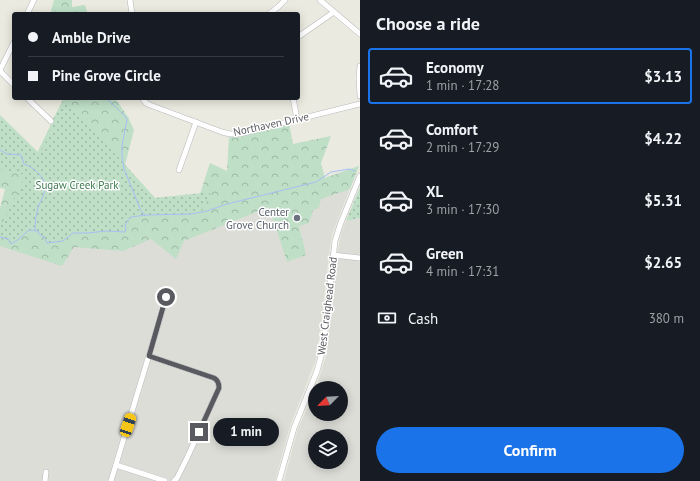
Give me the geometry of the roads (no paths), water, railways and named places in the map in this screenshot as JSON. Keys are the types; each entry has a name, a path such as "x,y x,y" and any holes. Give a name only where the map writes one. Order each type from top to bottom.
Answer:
{"street":[{"path":"28,12 34,0"},
{"path":"130,0 132,12"},
{"path":"272,12 285,0"},
{"path":"320,0 360,34"},
{"path":"300,36 334,12"},
{"path":"12,46 0,71 12,83"},
{"path":"360,66 358,77 360,96"},
{"path":"29,100 51,121"},
{"name":"Northaven Drive","path":"144,100 150,105 224,133 236,134 360,104"},
{"path":"293,100 297,119"},
{"path":"179,170 196,122"},
{"name":"West Craighead Road","path":"279,481 294,428 320,364 335,241 360,176"},
{"path":"333,256 360,258"},
{"path":"111,481 166,297 163,289"},
{"path":"149,356 214,378 218,381 219,388 188,458 174,481"},
{"path":"116,465 165,481"},
{"path":"45,481 46,472"}],"waterway":[{"path":"108,100 125,116 127,120 122,145 124,169 141,211 145,215"},
{"path":"0,150 7,154 21,155 24,164 38,172 43,179 45,191 37,211 35,230"},
{"path":"0,237 8,239 11,244 29,230 38,231 47,243 63,241 73,233 106,231 125,232 125,225 131,217 146,215 191,214 207,211 227,204 316,182 331,172 349,169 355,171"}],"place":[{"name":"Center Grove Church","path":"297,218"}],"park label":[{"name":"Sugaw Creek Park","path":"77,185"}]}
